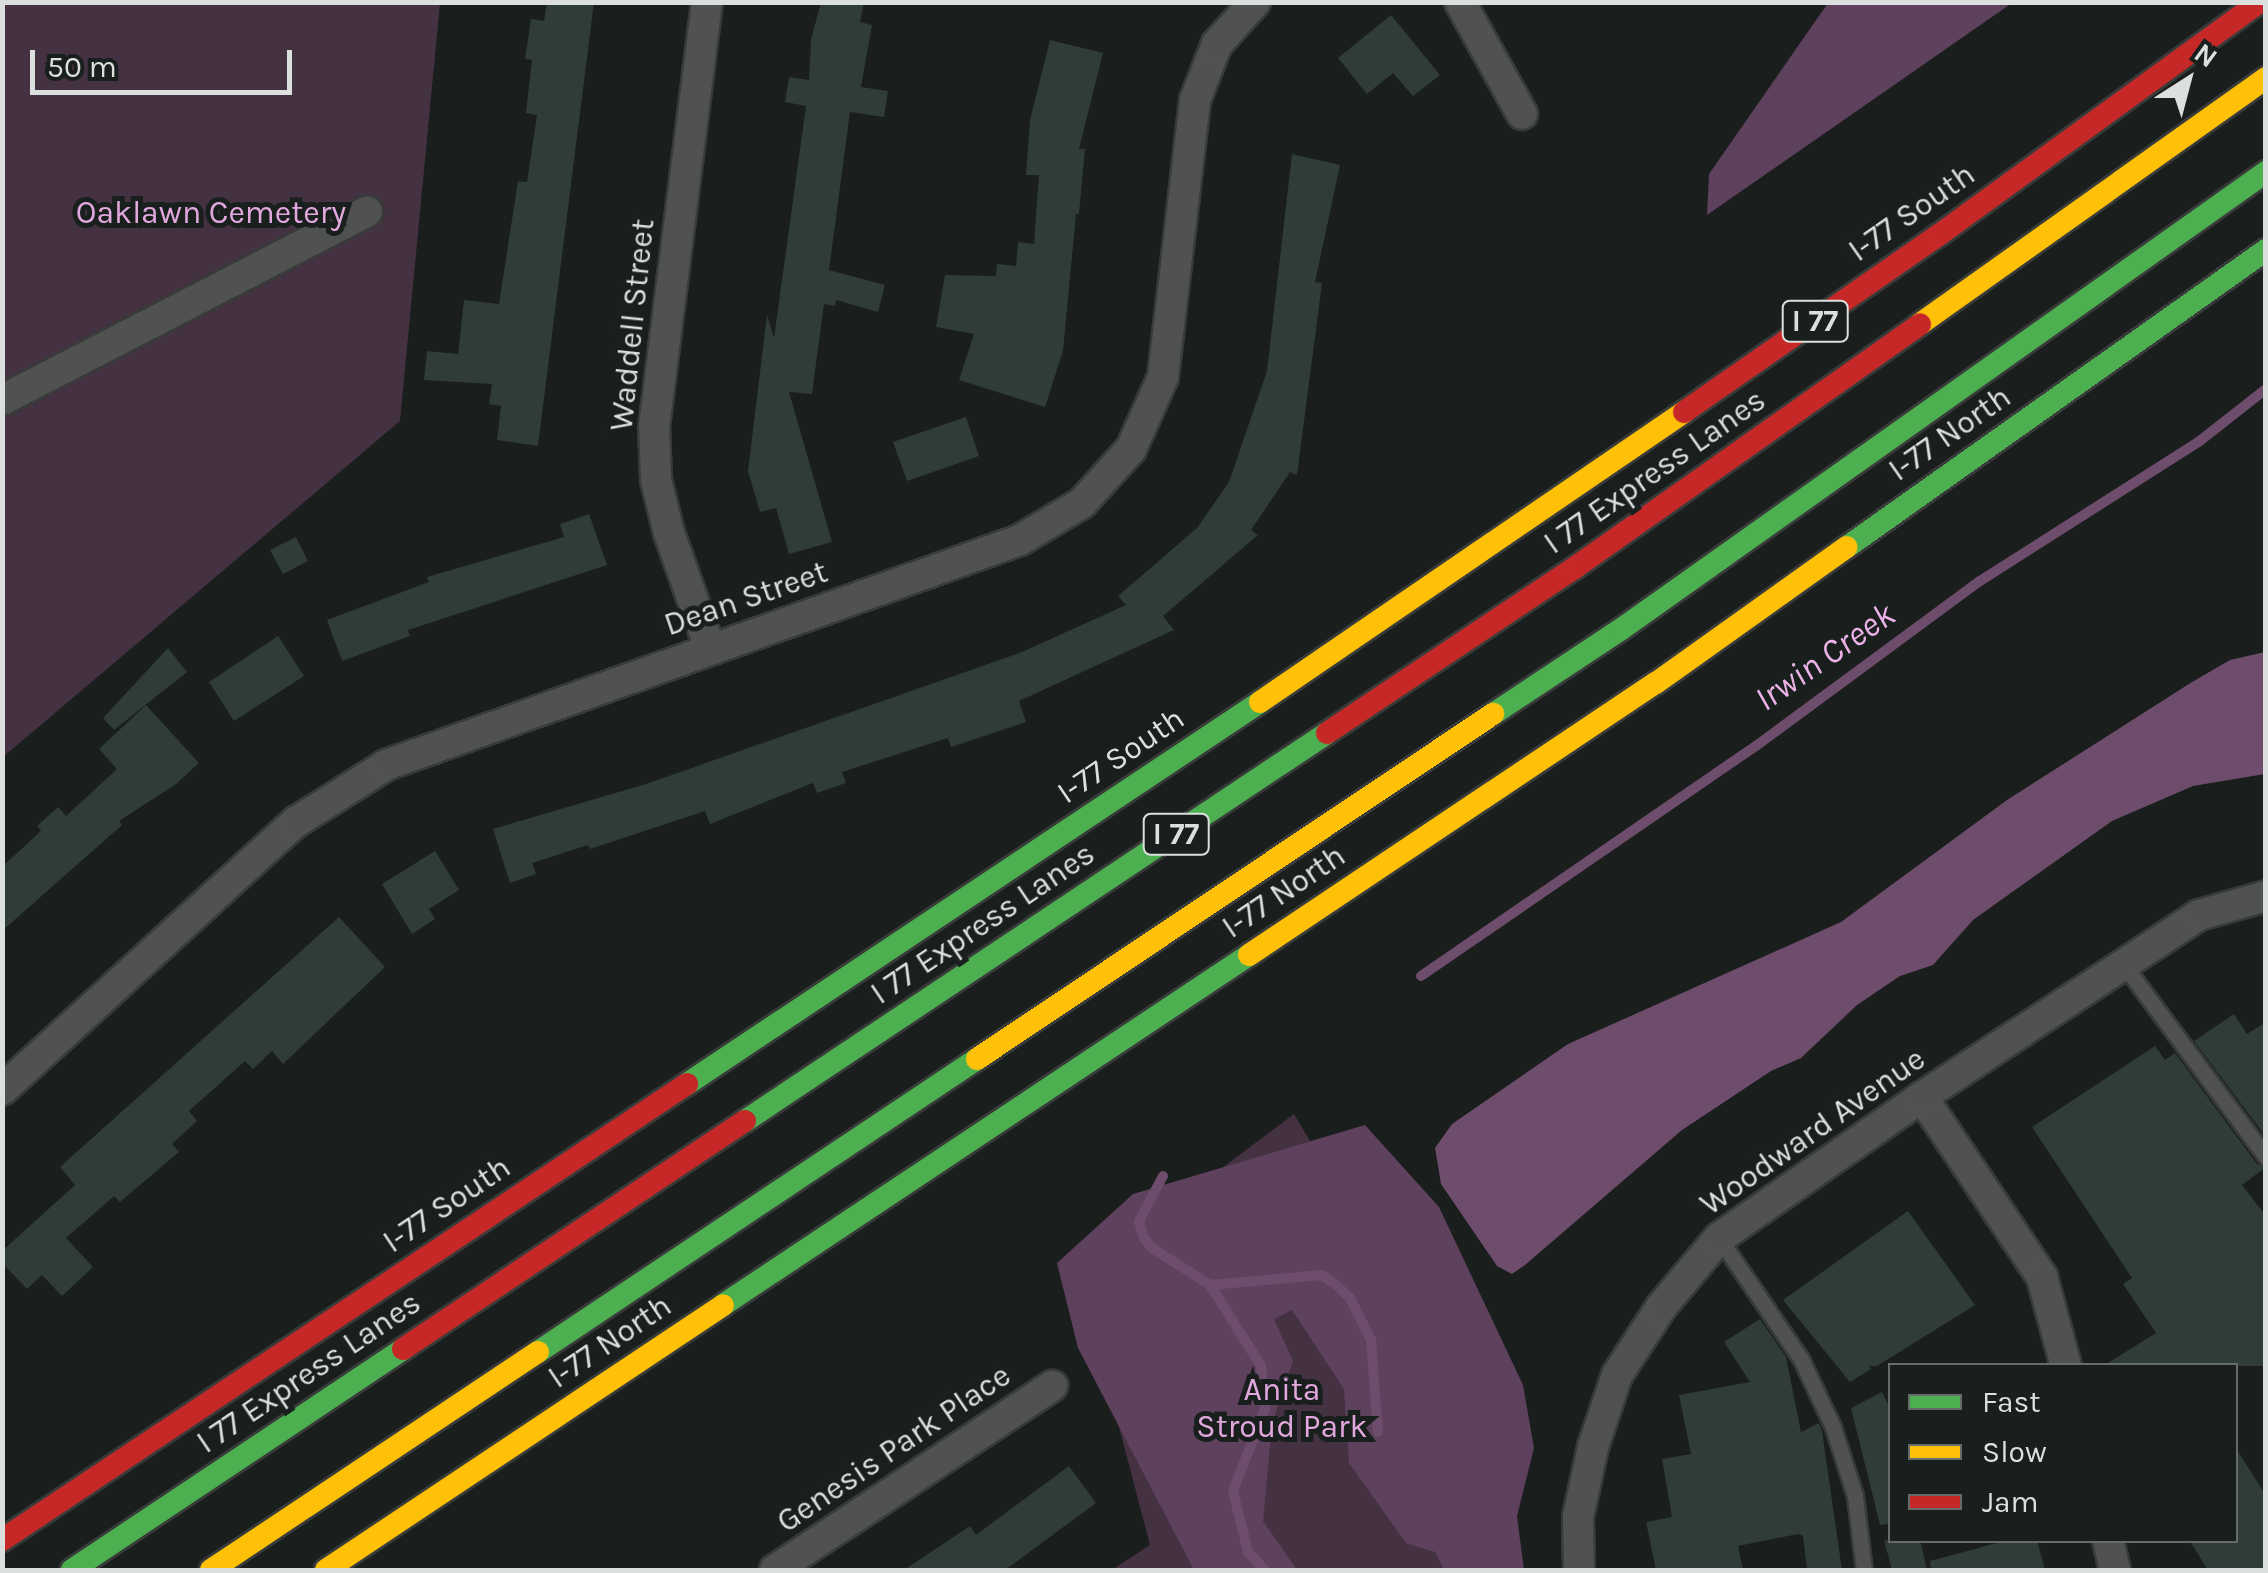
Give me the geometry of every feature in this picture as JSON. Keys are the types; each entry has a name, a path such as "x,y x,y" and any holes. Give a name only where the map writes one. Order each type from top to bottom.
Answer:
{"highway":[{"name":"I-77 South","path":"2,1540 1366,632 1939,235 2260,2"},
{"name":"I 77 Express Lanes","path":"72,1570 1576,567 2266,78"},
{"name":"I 77","path":"210,1570 1603,642 2266,172"},
{"name":"I-77 North","path":"326,1570 1656,683 2266,250"}],"street":[{"name":"Waddell Street","path":"707,2 654,425 656,480 669,533 710,648"},
{"name":"Dean Street","path":"2,1090 324,801 418,750 1020,540 1042,530 1100,487 1130,449 1163,377 1200,80 1218,44 1255,2"},
{"path":"1460,2 1522,114"},
{"path":"2,400 367,212"},
{"name":"Woodward Avenue","path":"1578,1570 1578,1516 1593,1446 1617,1375 1662,1306 1718,1238 1922,1097 2200,915 2266,896"},
{"path":"1922,1097 2042,1277 2065,1363"},
{"name":"Genesis Park Place","path":"775,1570 1052,1386"},
{"path":"2109,1543 2114,1570"}],"lane":[{"path":"2124,965 2266,1156"},
{"path":"1718,1238 1801,1360 1833,1427 1855,1496 1864,1570"}],"green space":[{"name":"Oaklawn Cemetery","path":"3,3 440,3 400,421 3,757"},
{"name":"Anita Stroud Park","path":"1294,1114 1472,1412 1472,1570 1112,1570 1150,1545 1079,1275"}],"shaded area":[{"path":"1828,3 2012,3 1707,215 1709,174"},
{"path":"2265,652 2265,774 2193,786 2112,821 1973,920 1933,965 1900,976 1857,1005 1801,1058 1771,1071 1682,1130 1525,1265 1512,1274 1497,1266 1441,1184 1435,1148 1452,1124 1568,1044 1841,922 2007,800 2192,682 2230,660"},
{"name":"Anita Stroud Park","path":"1365,1125 1439,1207 1523,1385 1534,1448 1517,1516 1524,1570 1444,1570 1435,1552 1406,1543 1349,1463 1344,1389 1292,1310 1274,1319 1293,1361 1272,1424 1263,1521 1297,1570 1194,1570 1078,1348 1057,1263 1133,1194"}],"building":[{"path":"547,2 594,2 538,446 497,440 501,406 489,404 492,384 424,380 427,351 458,354 464,300 499,304 518,181 527,182 537,115 526,113 532,60 525,59 531,19 544,21"},
{"path":"821,2 864,2 860,22 872,25 861,87 888,91 884,117 850,112 829,270 885,285 878,312 836,300 835,306 824,304 812,394 789,392 832,542 789,554 776,508 760,512 748,471 767,315 774,338 806,106 785,102 789,77 809,80 811,40"},
{"path":"1391,15 1440,75 1413,96 1393,73 1367,94 1338,58"},
{"path":"1050,40 1103,53 1079,149 1085,149 1063,351 1045,407 959,380 974,334 936,327 945,275 996,276 997,264 1016,266 1018,242 1034,244 1039,175 1026,175 1030,120"},
{"path":"1292,154 1340,165 1315,282 1322,283 1297,475 1290,472 1251,530 1258,535 1163,616 1174,630 1019,701 1026,722 951,747 948,738 842,772 846,783 817,793 813,783 710,824 705,811 590,849 588,845 532,863 536,874 510,883 493,829 646,784 1022,652 1126,605 1118,596 1197,528 1229,482 1267,371"},
{"path":"966,417 979,456 907,481 893,442"},
{"path":"589,514 607,565 408,630 410,636 342,661 327,620 429,582 427,577 564,537 560,524"},
{"path":"296,537 308,561 283,574 270,550"},
{"path":"278,636 304,676 234,721 209,682"},
{"path":"168,648 187,672 114,730 103,718"},
{"path":"146,705 199,763 176,784 119,821 122,825 2,931 2,867 41,831 37,826 58,807 66,816 117,769 99,749"},
{"path":"435,851 459,890 429,909 435,919 412,934 382,884"},
{"path":"339,917 385,967 283,1064 272,1051 253,1069 245,1061 189,1111 197,1121 172,1144 179,1152 120,1202 114,1196 66,1238 93,1267 62,1296 42,1275 27,1289 2,1263 2,1251 75,1185 60,1167"},
{"path":"2234,1014 2247,1034 2266,1022 2266,1137 2194,1041"},
{"path":"2155,1046 2165,1060 2175,1053 2257,1164 2265,1168 2242,1185 2266,1216 2266,1366 2108,1363 2156,1333 2123,1284 2132,1278 2032,1127"},
{"path":"1908,1211 1975,1305 1877,1366 1869,1366 1871,1369 1850,1382 1783,1300"},
{"path":"1760,1319 1786,1357 1801,1432 1819,1423 1822,1431 1842,1570 1807,1570 1803,1536 1798,1534 1738,1546 1743,1570 1656,1570 1646,1522 1672,1517 1662,1459 1691,1454 1679,1395 1750,1382 1724,1342"},
{"path":"1882,1392 1888,1404 1888,1524 1880,1525 1851,1408"},
{"path":"2238,1451 2266,1496 2266,1570 2208,1570 2191,1543 2238,1543"},
{"path":"1069,1466 1096,1503 1005,1570 904,1570 970,1526 976,1535"},
{"path":"1884,1540 1921,1543 1927,1570 1892,1570"},
{"path":"1997,1543 2038,1543 2045,1570 1931,1570 1930,1561"}],"waterway":[{"name":"Irwin Creek","path":"1421,976 1756,746 1980,581 2201,440 2266,389"},
{"path":"1163,1176 1139,1221 1144,1238 1152,1248 1210,1285 1261,1366 1265,1409 1233,1491 1248,1552 1265,1570"},
{"path":"1210,1285 1322,1275 1336,1285 1350,1298 1371,1340 1378,1432"}],"traffic: fast":[{"path":"1493,714 1620,630 2266,172"},
{"path":"1847,547 2266,250"},
{"path":"687,1084 1260,702"},
{"path":"745,1121 1327,733"},
{"path":"723,1305 1249,955"},
{"path":"538,1352 977,1059"},
{"path":"72,1570 403,1349"}],"traffic: slow":[{"path":"1920,324 2266,78"},
{"path":"1260,702 1684,412"},
{"path":"1249,955 1656,683 1847,547"},
{"path":"977,1059 1493,714"},
{"path":"326,1570 723,1305"},
{"path":"211,1570 538,1352"}],"traffic: jam":[{"path":"1684,412 1939,235 2260,2"},
{"path":"1327,733 1576,567 1920,324"},
{"path":"2,1540 687,1084"},
{"path":"403,1349 745,1121"}]}
